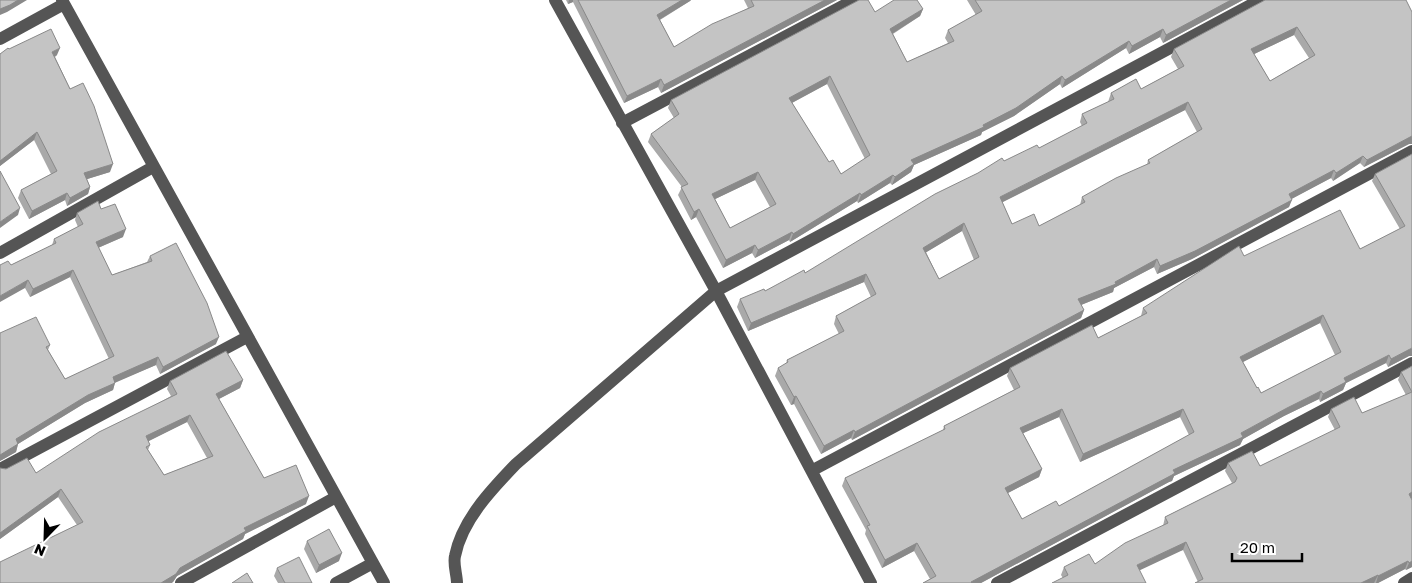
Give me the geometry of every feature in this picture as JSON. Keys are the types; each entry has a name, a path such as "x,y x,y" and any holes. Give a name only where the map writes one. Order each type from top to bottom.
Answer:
{"street":[{"path":"555,0 716,291 871,583"},
{"path":"622,123 854,0"},
{"path":"457,583 455,557 466,529 486,496 516,464 716,291 1260,0"},
{"path":"0,39 63,2 384,583"},
{"path":"812,470 1412,151"},
{"path":"0,253 153,167"},
{"path":"0,469 247,337"},
{"path":"997,583 1412,363"},
{"path":"181,583 336,497"},
{"path":"336,583 373,563"},
{"path":"1404,583 1412,578"}],"building":[{"path":"0,0 18,0 0,9"},
{"path":"578,0 682,0 657,15 674,47 712,24 754,6 751,0 825,0 664,85 661,79 627,96"},
{"path":"859,0 868,0 875,12 894,0 917,0 923,9 890,29 907,62 954,41 948,30 982,11 975,0 1231,0 1166,35 1163,29 1132,46 1129,41 1065,80 1062,76 1016,108 983,125 984,127 911,160 914,164 895,177 893,175 861,195 860,193 793,234 792,232 758,250 755,245 726,260 699,209 694,212 681,187 688,184 651,134 679,114 671,100","holes":["830,76 870,155 841,174 833,160 829,162 789,98","758,172 776,204 730,228 712,194"]},
{"path":"1265,0 1406,0 1412,12 1412,136 1367,160 1363,156 1336,173 1334,170 1289,194 1292,200 1195,251 1160,266 1157,259 1115,282 1116,284 1078,299 1084,310 855,432 854,430 824,446 778,368 788,362 787,360 844,331 836,316 876,294 866,274 751,323 740,299 764,289 765,291 804,270 805,273 935,194 978,173 1002,158 1004,161 1037,145 1039,148 1087,123 1082,114 1114,99 1111,93 1136,79 1141,89 1184,66 1174,49","holes":["1297,27 1315,55 1270,81 1251,49","1188,102 1202,129 1148,160 1150,163 1116,178 1082,197 1085,202 1039,226 1034,214 1012,224 1000,197","964,223 979,257 939,279 923,248"]},
{"path":"51,29 60,48 52,52 70,89 83,83 94,106 113,164 84,173 90,187 70,198 67,193 32,211 21,190 57,171 37,132 0,161 0,54 8,48"},
{"path":"1412,154 1412,348 1391,359 1389,355 1344,378 1346,382 1323,394 1321,391 1287,408 1241,433 1243,437 1173,470 1175,473 1172,475 972,583 923,583 936,576 917,543 885,560 867,526 870,525 845,478 945,429 944,426 1020,387 1010,368 1092,325 1098,338 1147,313 1143,308 1239,246 1244,256 1340,210 1360,249 1405,226 1375,174","holes":["1323,315 1341,352 1261,393 1240,357","1062,409 1083,454 1183,409 1194,432 1059,506 1056,501 1022,519 1005,488 1042,469 1020,428"]},
{"path":"0,171 20,208 0,222"},
{"path":"98,201 101,209 115,204 126,229 96,242 112,275 152,261 150,256 176,243 207,303 219,337 163,367 158,357 113,377 115,383 88,395 16,439 18,444 0,455 0,333 36,317 50,345 46,347 65,379 114,356 73,270 33,289 28,280 0,296 0,265 8,261 11,265 56,243 54,239 83,224 77,213"},
{"path":"226,351 243,380 216,394 264,478 296,465 309,496 244,528 246,531 180,568 176,574 161,583 0,583 0,562 83,522 61,489 0,533 0,468 6,469 27,458 36,473 99,432 177,394 170,381","holes":["190,415 213,456 164,475 146,447 150,445 146,436"]},
{"path":"1412,366 1412,392 1401,372"},
{"path":"1412,392 1412,492 1409,494 1412,500 1412,561 1409,563 1408,561 1361,583 1195,583 1203,579 1186,542 1137,565 1146,583 1052,583 1068,575 1064,567 1089,554 1095,564 1125,543 1168,523 1165,517 1235,482 1237,478 1228,463 1252,451 1260,466 1340,427 1331,409 1354,397 1362,413"},
{"path":"329,529 342,553 319,565 307,541"},
{"path":"299,557 312,583 285,583 277,568"},
{"path":"247,573 253,583 232,583"}]}
